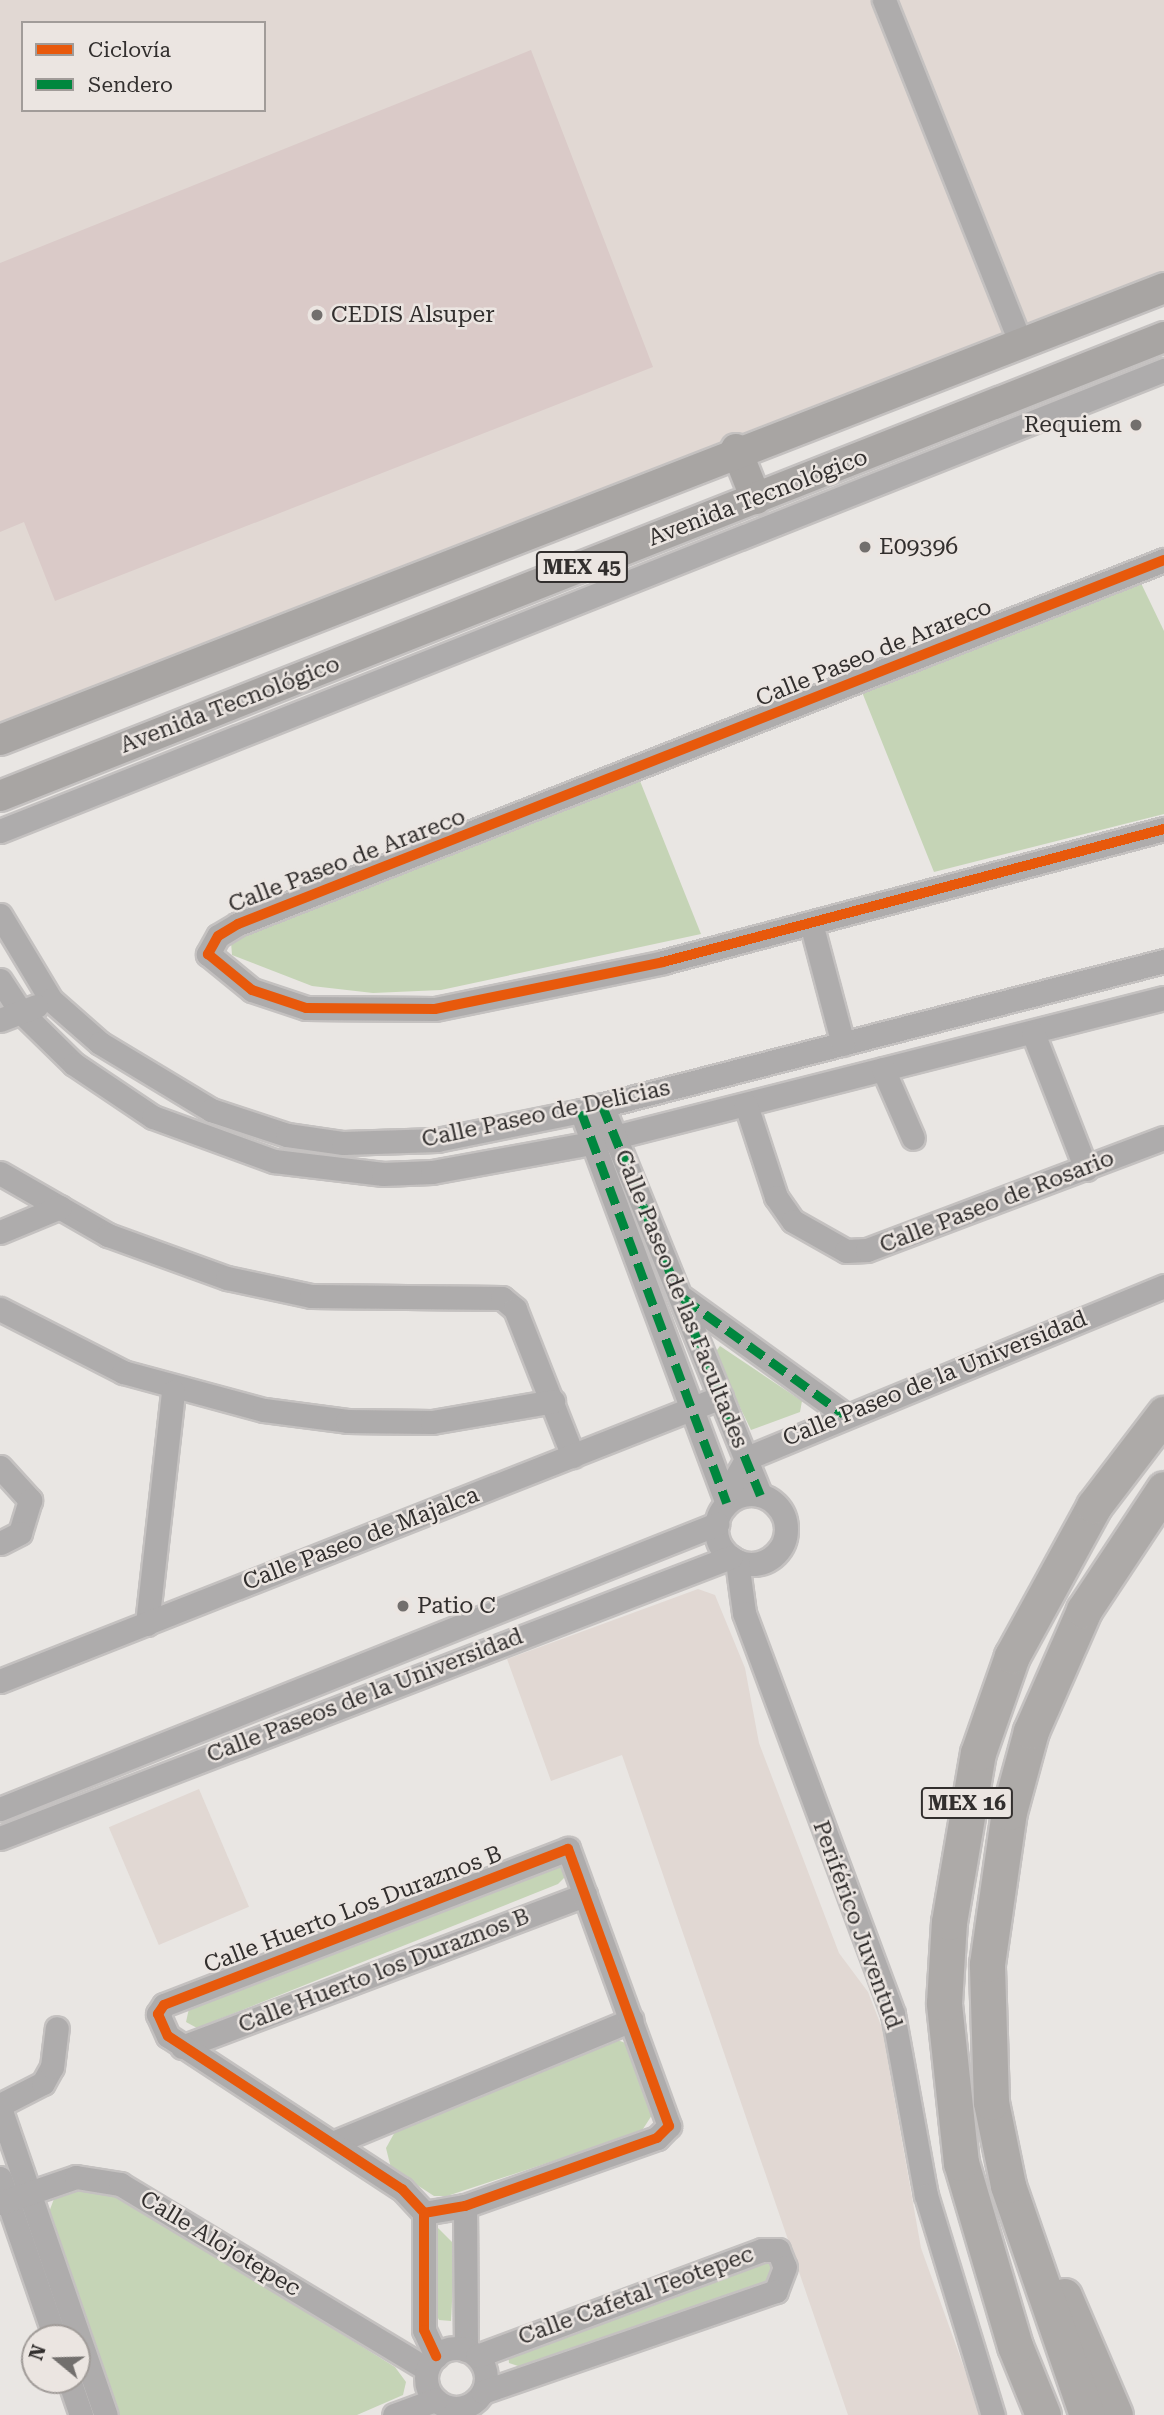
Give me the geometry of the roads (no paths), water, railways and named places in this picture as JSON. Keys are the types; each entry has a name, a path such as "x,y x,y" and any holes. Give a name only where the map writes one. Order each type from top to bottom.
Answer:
{"highway":[{"name":"MEX 16","path":"1043,2415 1011,2334 961,2164 944,2003 949,1922 978,1753 1012,1656 1094,1506 1164,1414"},
{"name":"MEX 16","path":"1115,2415 1066,2300 1029,2244 1008,2185 986,2031 993,1903 1009,1812 1031,1731 1084,1610 1164,1489"},
{"path":"1029,2244 1070,2372 1087,2415"}],"main road":[{"name":"MEX 45","path":"0,740 736,449 1019,340 1164,288"},
{"name":"Avenida Tecnológico","path":"0,796 1164,337"},
{"path":"736,449 756,499"}],"street":[{"path":"884,0 1019,340"},
{"path":"0,831 1164,370"},
{"name":"Calle Paseo de Arareco","path":"1162,566 238,923 208,948 214,964 252,990 306,1008 366,1013 435,1009 811,923 1164,829"},
{"name":"Calle Paseo de Delicias","path":"0,915 51,1000 100,1044 175,1093 287,1135 386,1144 591,1108 1164,961"},
{"path":"811,923 843,1044"},
{"name":"Calle Paseo de Delicias","path":"0,980 22,1012 74,1064 121,1098 191,1136 274,1161 335,1171 432,1172 592,1143 1164,998"},
{"path":"0,1020 51,1000"},
{"path":"1032,1033 1086,1169"},
{"path":"884,1069 913,1138"},
{"name":"Calle Paseo de Rosario","path":"746,1105 776,1197 793,1221 846,1251 867,1251 1164,1138"},
{"name":"Calle Paseo de las Facultades","path":"591,1108 614,1137 760,1494"},
{"name":"Calle Paseo de las Facultades","path":"591,1108 592,1143 695,1408 726,1500"},
{"path":"0,1173 60,1207 160,1257 299,1293 502,1298 514,1308 554,1401 573,1456"},
{"path":"0,1232 60,1207"},
{"name":"Calle Paseo de la Universidad","path":"747,1458 844,1413 1164,1286"},
{"path":"682,1298 844,1413"},
{"path":"0,1309 52,1340 173,1391 347,1421 432,1422 554,1401"},
{"path":"147,1624 173,1391"},
{"name":"Calle Paseo de Majalca","path":"0,1681 722,1397"},
{"path":"726,1500 760,1494 784,1517 784,1540 760,1563 734,1559 719,1543 717,1524 726,1500 747,1458"},
{"path":"0,1467 30,1500 20,1533 0,1543"},
{"name":"Calle Paseos de la Universidad","path":"0,1810 717,1524"},
{"name":"Calle Paseos de la Universidad","path":"0,1838 594,1607 734,1559"},
{"name":"Periférico Juventud","path":"734,1559 744,1613 892,2014 926,2195 993,2415"},
{"path":"582,1578 594,1607"},
{"path":"241,1712 252,1738"},
{"name":"Calle Huerto Los Duraznos B","path":"183,2047 161,2030 158,2014 164,2005 568,1849 585,1895"},
{"path":"424,2213 465,2206 657,2138 669,2126 585,1895"},
{"name":"Calle Huerto los Duraznos B","path":"183,2047 585,1895"},
{"path":"333,2143 632,2020"},
{"path":"51,2324 12,2199 0,2106 43,2083 57,2028"},
{"path":"183,2047 402,2189 424,2213 424,2330 431,2363 447,2408"},
{"name":"Calle Alojotepec","path":"12,2199 76,2177 120,2184 431,2363"},
{"path":"0,2178 12,2199 106,2415"},
{"path":"394,2415 483,2401 486,2373 472,2353 465,2206"},
{"name":"Calle Cafetal Teotepec","path":"472,2353 762,2250 778,2250 785,2267 776,2291 483,2401"},
{"path":"431,2363 472,2353"},
{"path":"74,2394 81,2415"}],"place":[{"name":"CEDIS Alsuper","path":"317,315"},
{"name":"Requiem","path":"1136,425"},
{"name":"E09396","path":"865,547"},
{"name":"Patio C","path":"403,1606"}]}
